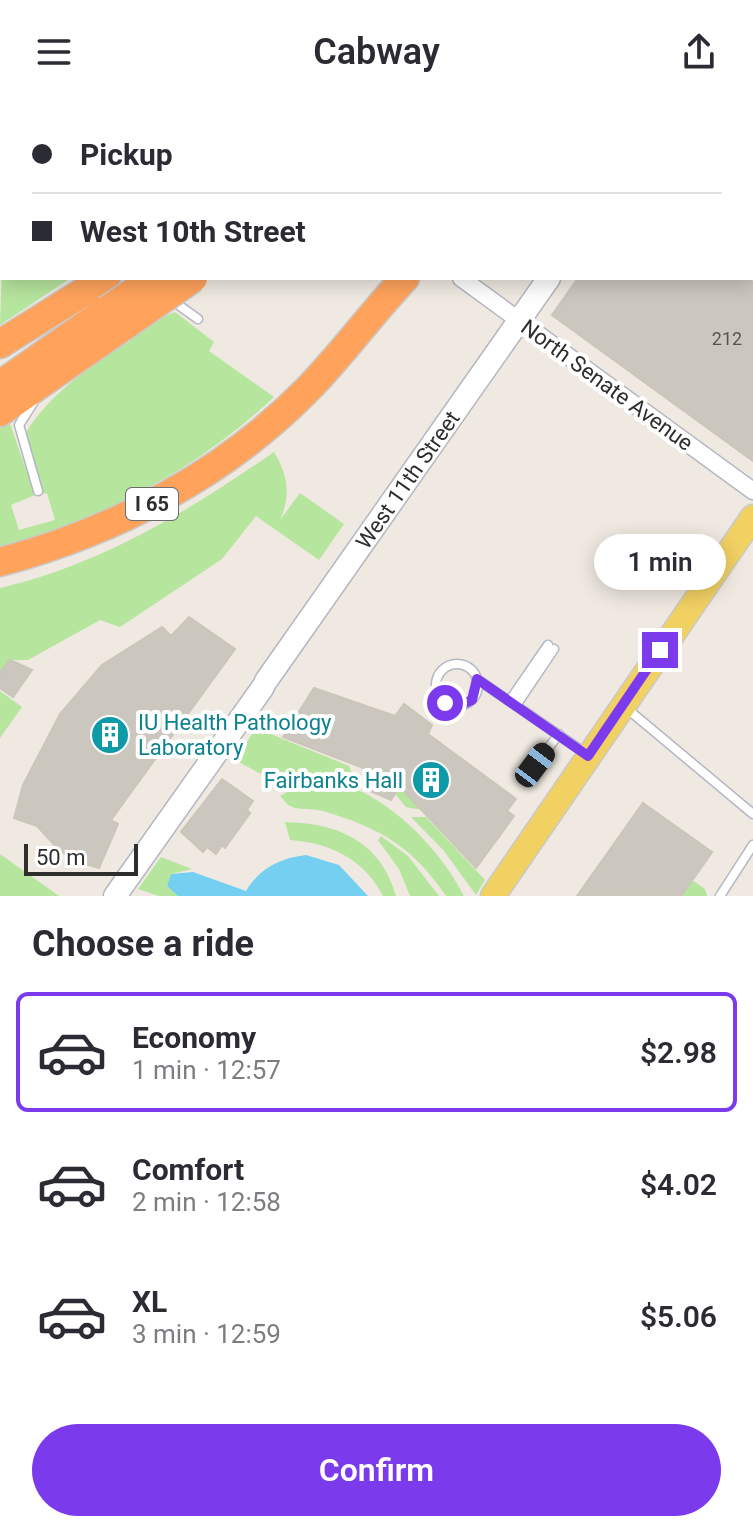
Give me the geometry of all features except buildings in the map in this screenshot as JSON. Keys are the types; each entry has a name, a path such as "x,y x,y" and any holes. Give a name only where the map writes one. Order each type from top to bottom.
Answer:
{"highway":[{"path":"0,412 95,345 152,280"},
{"path":"0,385 117,317 189,280"},
{"path":"0,344 95,285"},
{"name":"I 65","path":"0,562 80,537 128,516 219,463 285,411 326,370 396,286"}],"main road":[{"name":"West 11th Street","path":"115,896 548,280"},
{"path":"493,896 753,517"}],"street":[{"name":"North Senate Avenue","path":"464,280 753,491"}],"lane":[{"path":"143,280 198,319"},
{"path":"38,491 19,425 31,405 95,345"},
{"path":"514,702 551,647"},
{"path":"477,679 476,693 466,704 452,705 438,693 437,679 450,665 464,665 477,679 588,756"},
{"path":"622,705 663,736 730,799 753,814"},
{"path":"535,765 559,734"},
{"path":"720,896 753,845"}],"green space":[{"path":"2,280 68,280 0,325"},
{"path":"175,312 214,342 209,351 274,397 213,448 146,489 75,522 0,548 0,428 9,421 35,495 11,505 19,530 55,520 47,493 43,494 25,434 37,416 69,384 160,318"},
{"path":"274,452 282,469 287,494 280,520 300,493 344,524 319,560 256,516 222,559 120,627 100,620 28,660 10,660 0,673 0,588 38,578 109,550 177,515"},
{"path":"0,691 22,707 0,738"},
{"path":"256,728 349,766 354,779 317,773 280,784 235,760"},
{"path":"327,780 369,795 407,823 440,858 464,896 446,896 420,864 378,832 323,811 290,806 280,796 304,783"},
{"path":"400,787 422,810 406,807 396,795"},
{"path":"411,817 426,817 485,880 476,895 444,851"},
{"path":"285,822 322,826 354,839 380,861 396,896 383,896 366,872 344,855 319,845 290,840"},
{"path":"381,836 408,856 439,896 410,896 399,869 378,840"},
{"path":"0,854 59,896 0,896"},
{"path":"161,857 192,869 171,874 167,886 178,896 159,896 138,889"},
{"path":"692,880 705,889 707,896 681,896"}],"water":[{"path":"306,855 339,865 368,896 178,896 167,886 171,874 193,872 246,891 258,876 272,866"}],"place":[{"name":"IU Health Pathology Laboratory","path":"110,735"},
{"name":"Fairbanks Hall","path":"431,780"}],"route":[{"path":"445,703 459,706 472,700 478,686 477,679 588,756 660,650"}]}
